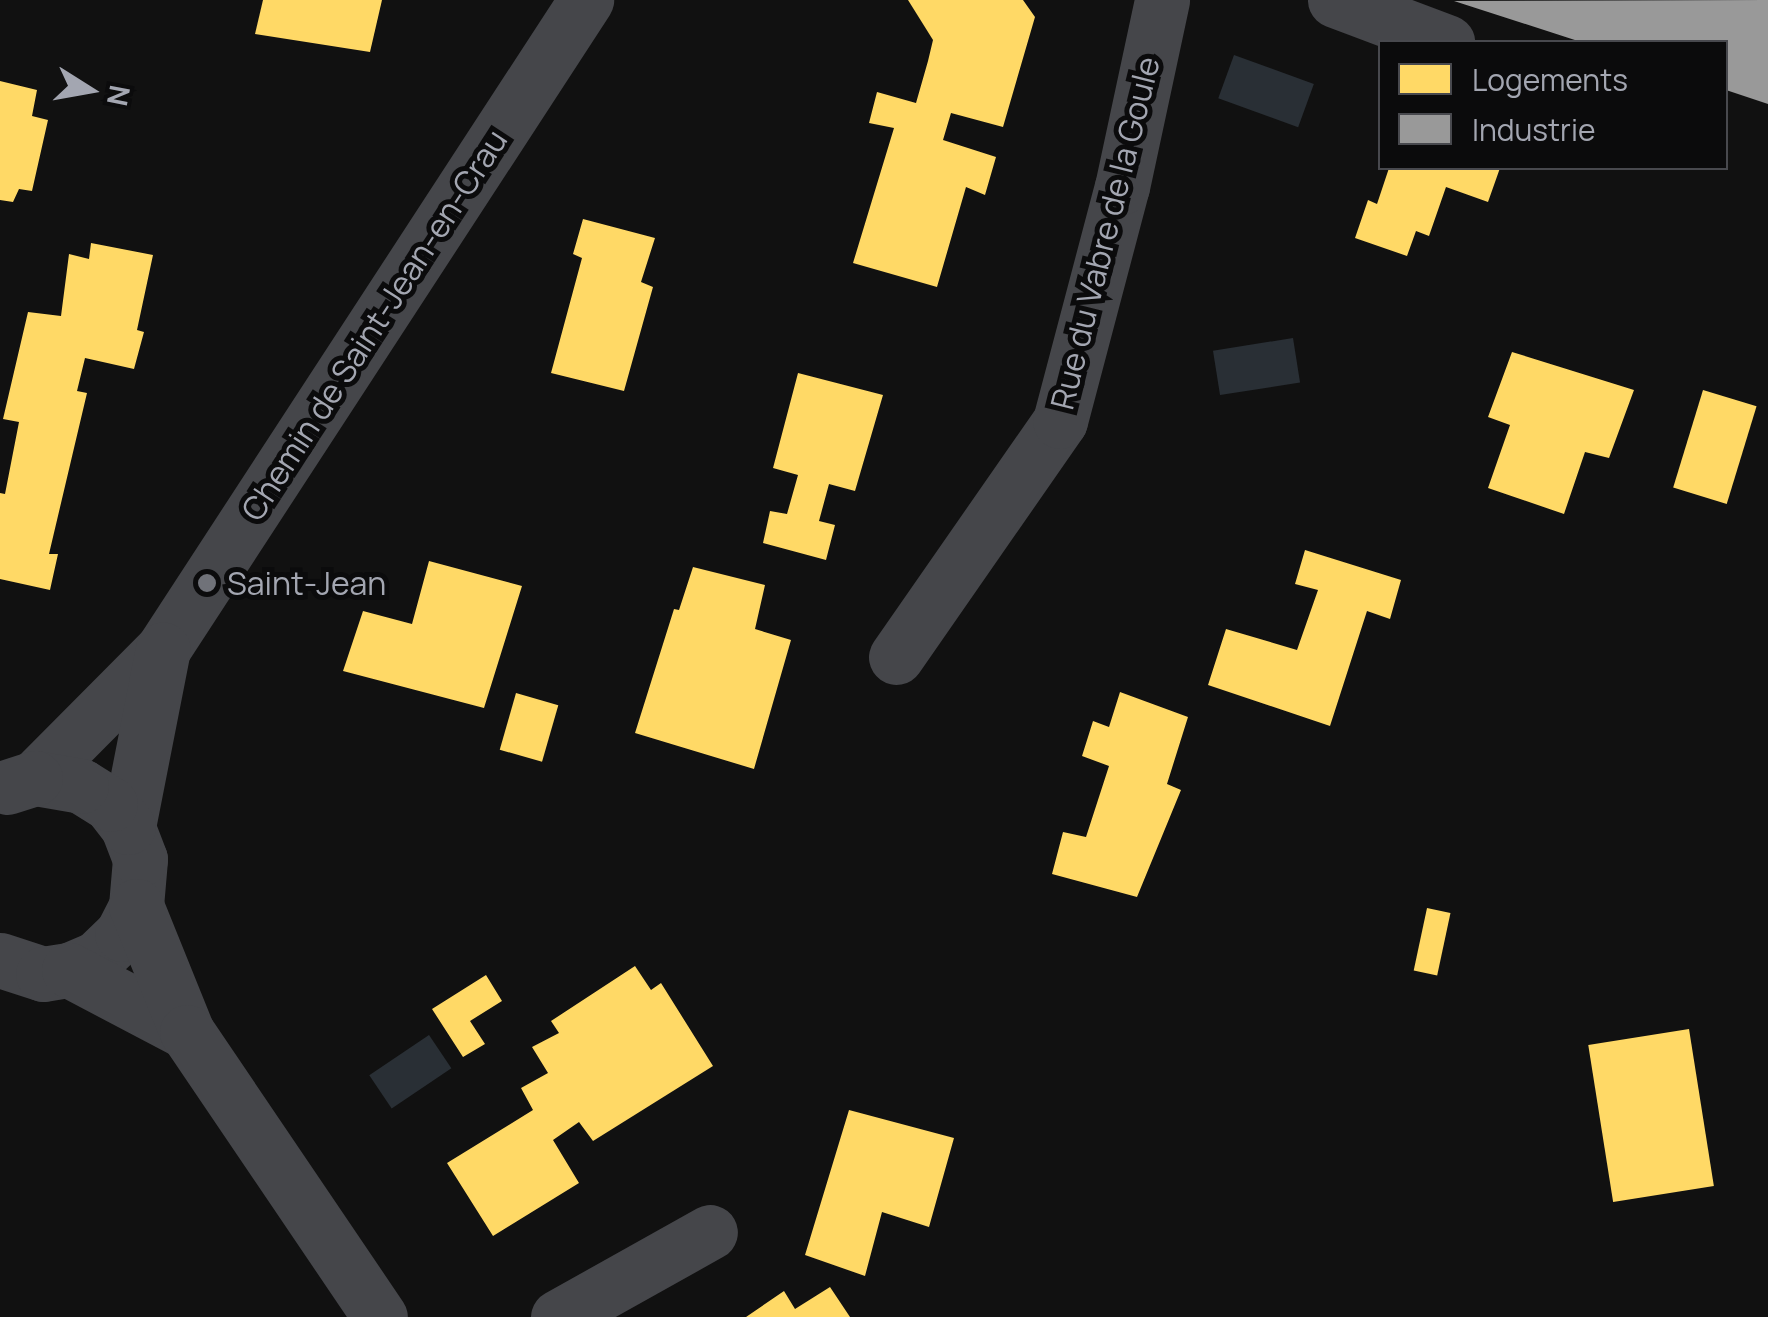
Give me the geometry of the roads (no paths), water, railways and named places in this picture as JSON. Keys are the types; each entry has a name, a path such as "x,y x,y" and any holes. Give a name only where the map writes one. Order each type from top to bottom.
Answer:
{"street":[{"name":"Chemin de Saint-Jean-en-Crau","path":"162,649 586,0"},
{"name":"Rue du Vabre de la Goule","path":"896,657 1060,421 1122,187 1162,0"},
{"path":"1334,0 1442,40"},
{"path":"18,784 162,649"},
{"path":"128,827 162,649"},
{"path":"18,784 81,786 110,804 128,827 140,859 136,906 122,934 97,958 28,977"},
{"path":"136,906 187,1032 357,1309"},
{"path":"28,977 187,1032"},
{"path":"558,1317 710,1232"}],"place":[{"name":"Saint-Jean","path":"207,583"}]}
